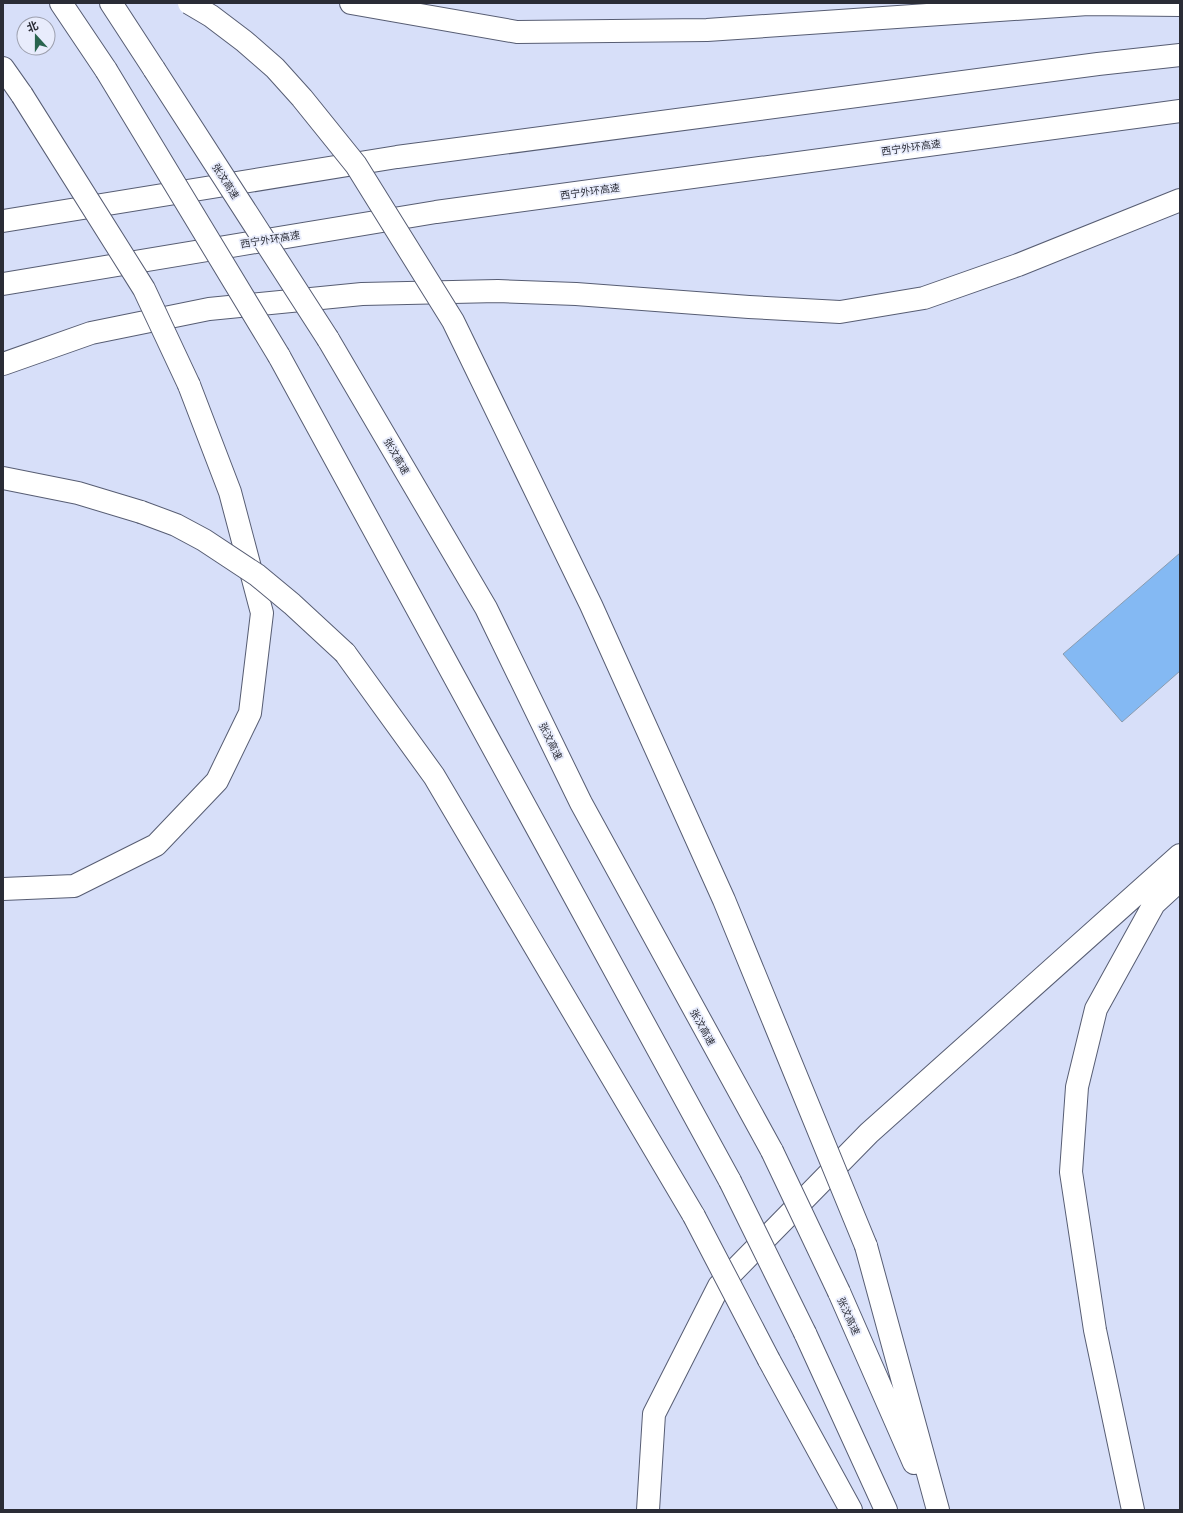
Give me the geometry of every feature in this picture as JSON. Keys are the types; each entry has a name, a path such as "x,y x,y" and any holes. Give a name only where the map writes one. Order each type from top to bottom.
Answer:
{"highway":[{"path":"61,3 106,70 279,356 730,1181 805,1333 886,1510"},
{"name":"张汶高速","path":"111,3 328,338 486,608 581,803 772,1151 839,1292 934,1510"},
{"path":"189,3 211,16 244,41 275,68 302,98 356,165 453,321 592,605 720,893 866,1246 938,1510"},
{"path":"351,3 517,32 707,30 1088,4 1180,5"},
{"path":"3,221 397,157 1098,64 1180,55"},
{"path":"3,68 22,94 144,289 189,385 230,492 262,613 250,713 217,781 156,845 74,886 3,889"},
{"name":"西宁外环高速","path":"3,284 436,212 1104,120 1180,111"},
{"path":"3,364 91,333 209,309 362,294 498,290 576,294 749,308 840,312 924,298 1018,265 1180,200"},
{"path":"3,478 78,493 176,525 204,540 257,575 292,604 344,653 434,776 694,1216 769,1360 851,1510"},
{"path":"648,1510 654,1414 719,1286 869,1133 1180,855"},
{"path":"1132,1510 1095,1330 1071,1172 1077,1087 1096,1008 1154,904 1180,880"}],"building":[{"path":"1180,553 1180,671 1122,722 1063,654"}]}
